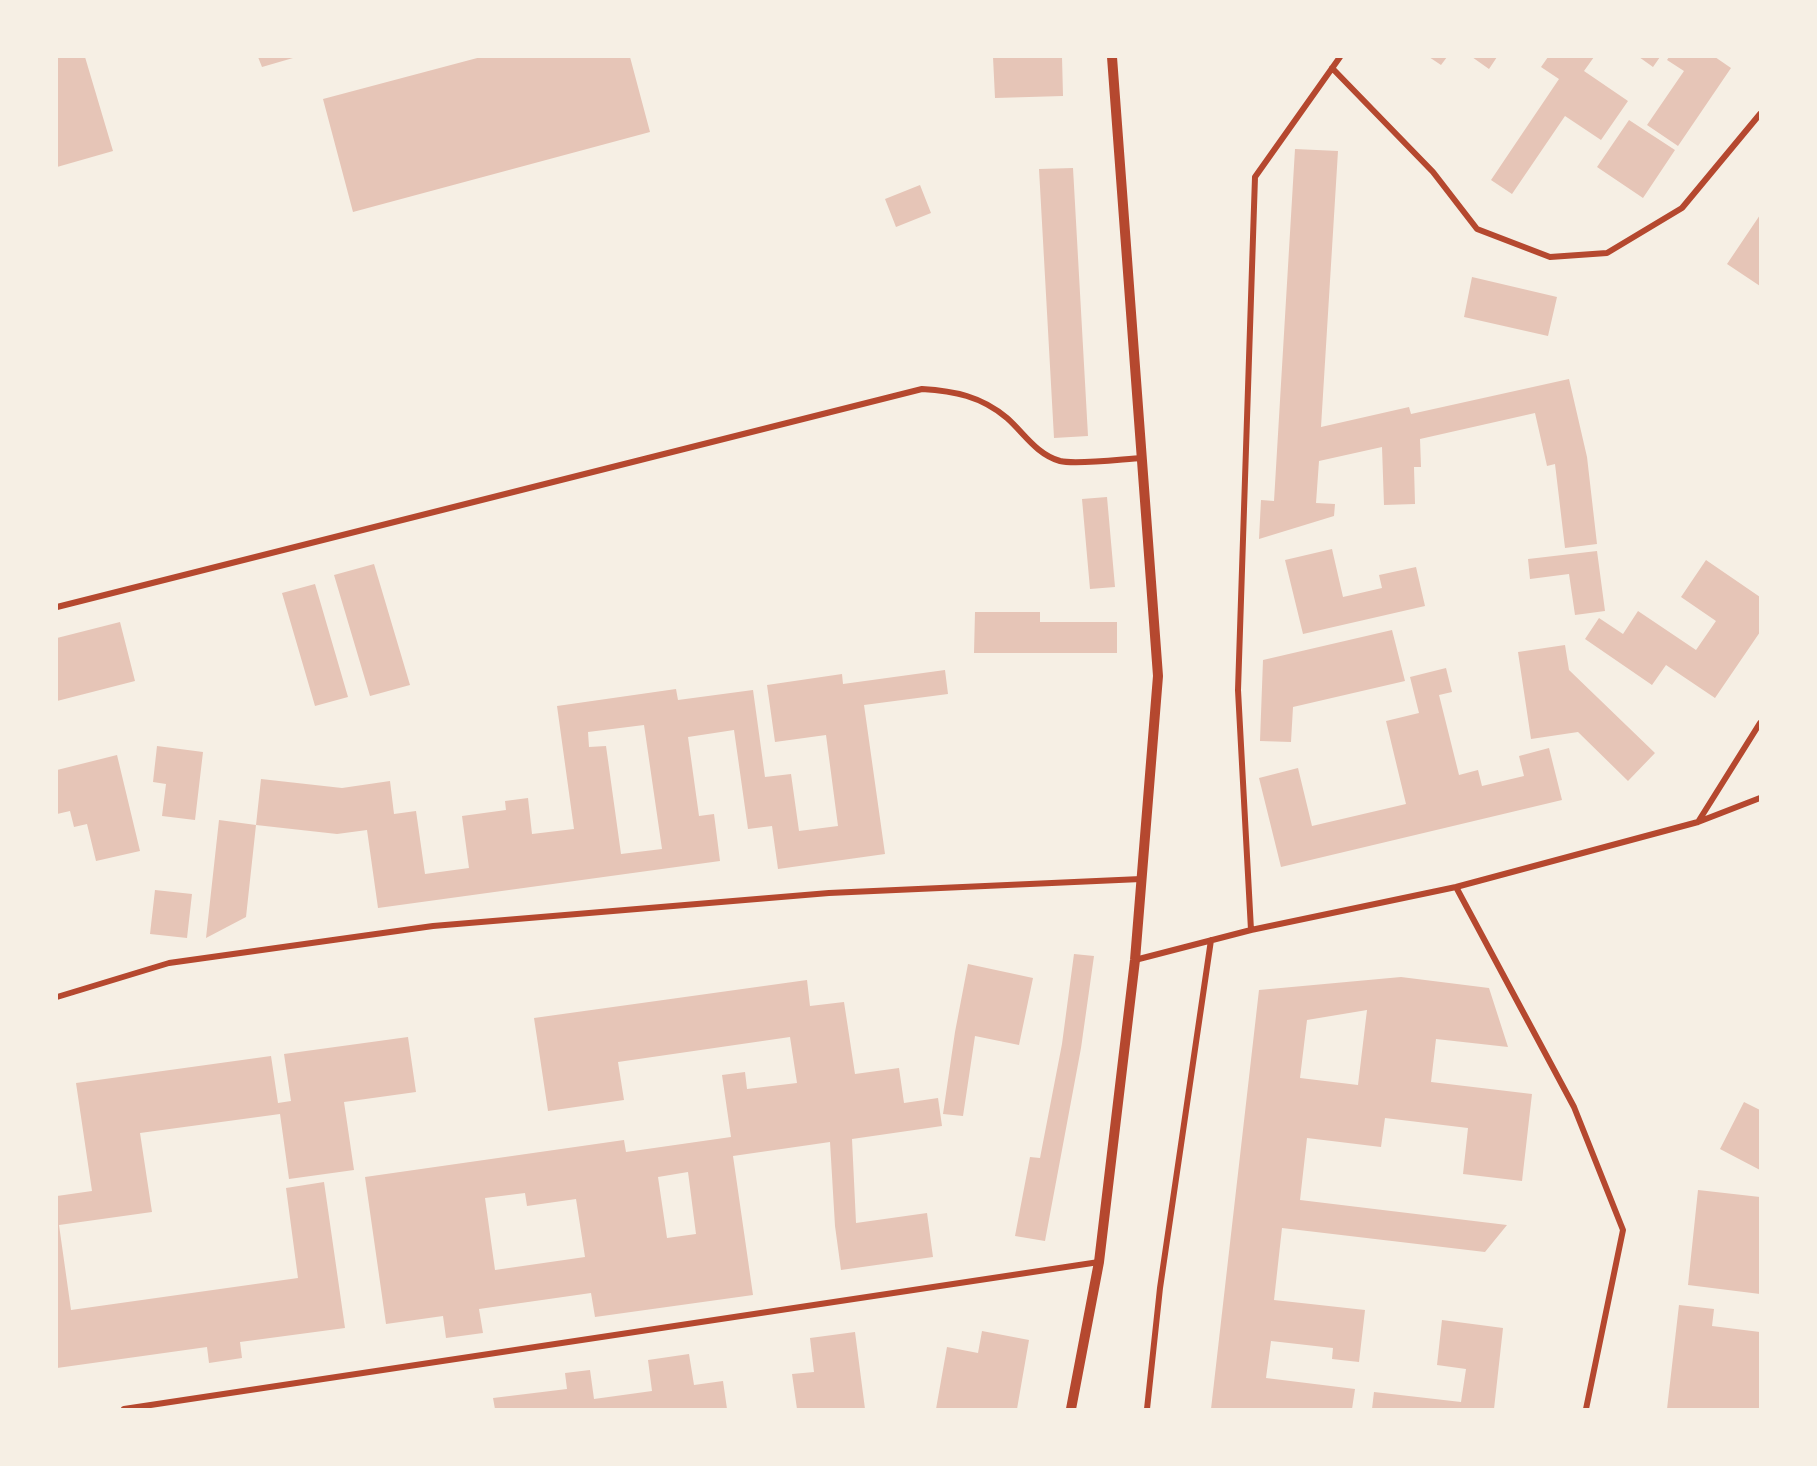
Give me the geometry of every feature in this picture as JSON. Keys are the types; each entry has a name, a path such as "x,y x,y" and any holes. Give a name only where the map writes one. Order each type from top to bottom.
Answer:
{"street":[{"path":"1071,1409 1099,1262 1135,960 1158,676 1112,57"},
{"path":"1251,930 1238,690 1255,177 1340,57"},
{"path":"1332,68 1433,172 1477,229 1550,257 1607,253 1682,208 1760,114"},
{"path":"57,607 922,389 956,391 984,401 1006,418 1040,452 1061,461 1143,458"},
{"path":"1698,822 1760,723"},
{"path":"1135,960 1251,930 1456,887 1698,822 1760,798"},
{"path":"57,997 169,963 433,926 829,893 1141,879"},
{"path":"1456,887 1574,1107 1623,1230 1586,1409"},
{"path":"1147,1409 1160,1288 1210,940"},
{"path":"124,1409 1099,1262"}],"building":[{"path":"57,57 85,57 113,151 57,167"},
{"path":"258,57 293,57 293,58 262,67"},
{"path":"481,57 630,57 650,132 353,212 323,99"},
{"path":"993,57 1062,57 1063,96 995,98"},
{"path":"1429,57 1447,57 1441,65"},
{"path":"1472,57 1497,57 1489,69"},
{"path":"1548,57 1594,57 1584,71 1628,101 1601,140 1565,116 1512,194 1491,180 1559,79 1541,67"},
{"path":"1639,57 1660,57 1653,67"},
{"path":"1669,57 1715,57 1731,68 1678,146 1647,125 1684,71 1667,60"},
{"path":"1629,120 1675,150 1643,198 1597,167"},
{"path":"1295,149 1338,151 1321,427 1409,407 1411,414 1569,379 1587,457 1597,544 1565,548 1555,464 1547,466 1535,413 1420,439 1421,467 1414,467 1415,504 1384,505 1382,447 1319,461 1316,503 1335,504 1334,516 1259,539 1261,500 1274,501"},
{"path":"1073,168 1088,436 1054,438 1039,169"},
{"path":"920,185 931,213 896,227 885,199"},
{"path":"1760,215 1760,286 1727,264"},
{"path":"1472,277 1557,297 1548,336 1464,317"},
{"path":"1107,497 1115,587 1090,589 1082,499"},
{"path":"1332,549 1343,597 1382,588 1379,575 1416,567 1425,606 1303,634 1285,560"},
{"path":"1597,551 1605,611 1575,615 1569,574 1530,579 1528,559"},
{"path":"1706,560 1760,597 1760,632 1715,698 1666,665 1652,685 1585,639 1599,618 1623,634 1638,611 1696,650 1716,621 1681,597"},
{"path":"374,564 410,685 370,696 334,575"},
{"path":"315,584 348,697 315,706 282,593"},
{"path":"975,612 1040,612 1040,622 1117,622 1117,653 974,653"},
{"path":"120,622 135,681 57,701 57,638"},
{"path":"1392,630 1405,681 1293,707 1291,742 1260,741 1263,660"},
{"path":"1565,645 1569,670 1655,753 1628,781 1578,732 1531,739 1518,652"},
{"path":"1446,668 1452,692 1439,695 1459,775 1478,770 1482,786 1524,776 1519,756 1549,748 1562,800 1281,867 1259,778 1298,768 1312,826 1406,804 1386,721 1419,713 1410,677"},
{"path":"945,670 948,694 864,705 885,854 778,869 772,826 748,829 734,730 688,737 699,816 714,814 720,861 378,908 367,830 337,834 256,825 261,779 342,788 390,781 394,814 416,811 425,874 469,868 462,816 506,810 505,801 528,798 532,834 574,829 557,706 676,689 678,700 753,690 765,777 791,774 799,831 838,826 826,735 775,742 767,685 842,674 843,684","holes":["644,725 662,849 621,854 606,746 589,747 588,732"]},
{"path":"157,746 203,752 195,820 162,816 166,784 153,782"},
{"path":"117,755 140,851 96,861 87,824 74,827 70,811 57,814 57,770"},
{"path":"219,820 256,825 246,917 206,938"},
{"path":"155,890 192,894 187,938 150,934"},
{"path":"1074,954 1094,956 1081,1048 1045,1241 1015,1236 1030,1157 1040,1158 1062,1044"},
{"path":"968,964 1033,978 1019,1045 975,1036 963,1116 943,1114"},
{"path":"1401,977 1489,988 1508,1047 1436,1039 1431,1082 1532,1094 1522,1181 1463,1174 1468,1128 1385,1118 1381,1147 1307,1138 1300,1200 1507,1225 1485,1252 1282,1228 1274,1300 1365,1310 1359,1362 1332,1359 1333,1348 1271,1341 1266,1378 1355,1389 1352,1409 1211,1409 1259,990","holes":["1367,1010 1358,1085 1300,1078 1307,1020"]},
{"path":"807,980 810,1006 844,1002 855,1074 899,1068 904,1103 938,1098 942,1126 852,1139 856,1223 927,1213 933,1257 841,1270 835,1226 830,1142 733,1156 753,1295 595,1317 591,1293 479,1309 483,1333 446,1338 443,1316 386,1324 365,1177 624,1140 626,1152 731,1137 722,1075 745,1072 747,1089 797,1083 790,1037 618,1062 624,1100 548,1111 534,1018","holes":["688,1172 696,1234 667,1238 658,1177","525,1193 527,1206 576,1199 585,1257 495,1270 485,1198"]},
{"path":"408,1037 416,1092 344,1102 354,1170 289,1179 280,1114 140,1133 152,1212 59,1225 71,1310 298,1278 286,1188 324,1182 345,1328 240,1342 242,1358 209,1363 207,1347 57,1368 57,1196 92,1191 76,1083 271,1056 278,1103 291,1101 284,1054"},
{"path":"1744,1102 1760,1110 1760,1170 1720,1149"},
{"path":"1698,1190 1760,1197 1760,1294 1688,1285"},
{"path":"1679,1305 1714,1309 1712,1326 1760,1332 1760,1409 1667,1409"},
{"path":"1442,1320 1503,1328 1494,1409 1372,1409 1374,1392 1461,1402 1466,1369 1437,1365"},
{"path":"982,1331 1029,1340 1017,1409 936,1409 947,1347 978,1353"},
{"path":"855,1332 865,1409 797,1409 792,1374 814,1372 810,1338"},
{"path":"689,1354 694,1385 723,1381 727,1409 495,1409 493,1398 567,1389 565,1373 590,1370 594,1399 652,1391 648,1360"}]}
